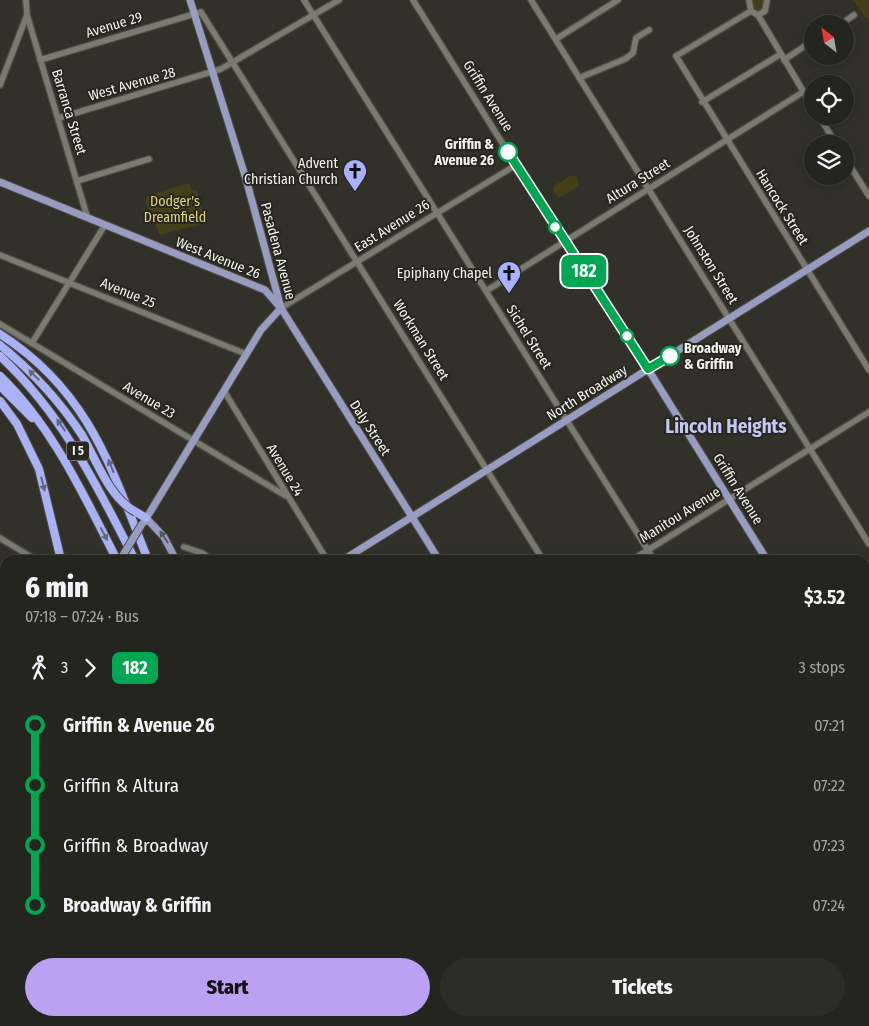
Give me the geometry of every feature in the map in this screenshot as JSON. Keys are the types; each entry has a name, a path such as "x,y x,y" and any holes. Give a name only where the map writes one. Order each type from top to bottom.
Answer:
{"highway":[{"path":"0,334 33,357 53,376 87,420 106,455 146,555"},
{"path":"0,345 39,380 69,416 82,435 112,489 125,505 136,512 144,521"},
{"name":"I 5","path":"0,356 34,389 70,437 91,473 132,555"},
{"name":"I 5","path":"0,376 46,431 116,555"},
{"path":"0,386 46,431"},
{"path":"0,401 17,424 39,469 60,555"}],"main road":[{"name":"Pasadena Avenue","path":"122,555 246,354 268,320 281,308 246,179 190,0"},
{"name":"West Avenue 26","path":"0,182 265,290 281,308"},
{"name":"North Broadway","path":"351,555 869,231"},
{"name":"Daly Street","path":"281,308 436,555"},
{"name":"Griffin Avenue","path":"648,369 765,555"},
{"path":"144,521 164,536 174,555"}],"street":[{"name":"Barranca Street","path":"26,0 40,60 87,216"},
{"name":"Sichel Street","path":"304,0 436,214 651,555"},
{"name":"West Avenue 28","path":"59,118 212,73 339,0"},
{"name":"Griffin Avenue","path":"413,0 564,242 648,369"},
{"name":"Johnston Street","path":"531,0 869,544"},
{"path":"556,40 618,0"},
{"path":"749,0 751,11 758,15 804,92"},
{"path":"758,15 765,11 768,0"},
{"name":"Hancock Street","path":"751,11 676,56 702,102 869,370"},
{"name":"Workman Street","path":"194,13 200,12 205,16 540,555"},
{"name":"Avenue 29","path":"40,60 194,13"},
{"path":"0,85 28,15"},
{"path":"579,78 624,59 633,53 636,38 649,30"},
{"path":"702,102 804,45"},
{"name":"Altura Street","path":"486,291 804,92"},
{"path":"77,181 149,159"},
{"name":"East Avenue 26","path":"281,308 516,165"},
{"path":"854,172 869,196"},
{"path":"32,343 105,224"},
{"name":"Avenue 25","path":"0,255 246,354"},
{"name":"Avenue 23","path":"0,324 286,496"},
{"name":"Avenue 24","path":"224,391 286,496 324,555"},
{"name":"Manitou Avenue","path":"640,555 869,412"},
{"path":"0,538 28,555"},
{"path":"184,547 205,555"}],"green space":[{"path":"751,0 765,0 764,6 760,10 755,10 752,7"},
{"path":"853,0 869,0 869,18 867,19"},
{"path":"571,175 577,177 579,186 562,197 558,197 553,190 554,186"},
{"name":"Dodger's Dreamfield","path":"189,183 192,191 197,190 206,223 160,235 145,200 147,196"}],"bus line":[{"name":"182","path":"508,152 564,242 648,369 670,356"}],"place":[{"name":"Griffin & Avenue 26","path":"508,152"},
{"name":"Advent Christian Church","path":"355,192"},
{"name":"Epiphany Chapel","path":"509,294"},
{"name":"Broadway & Griffin","path":"670,356"}],"district":[{"name":"Lincoln Heights","path":"726,426"}]}
